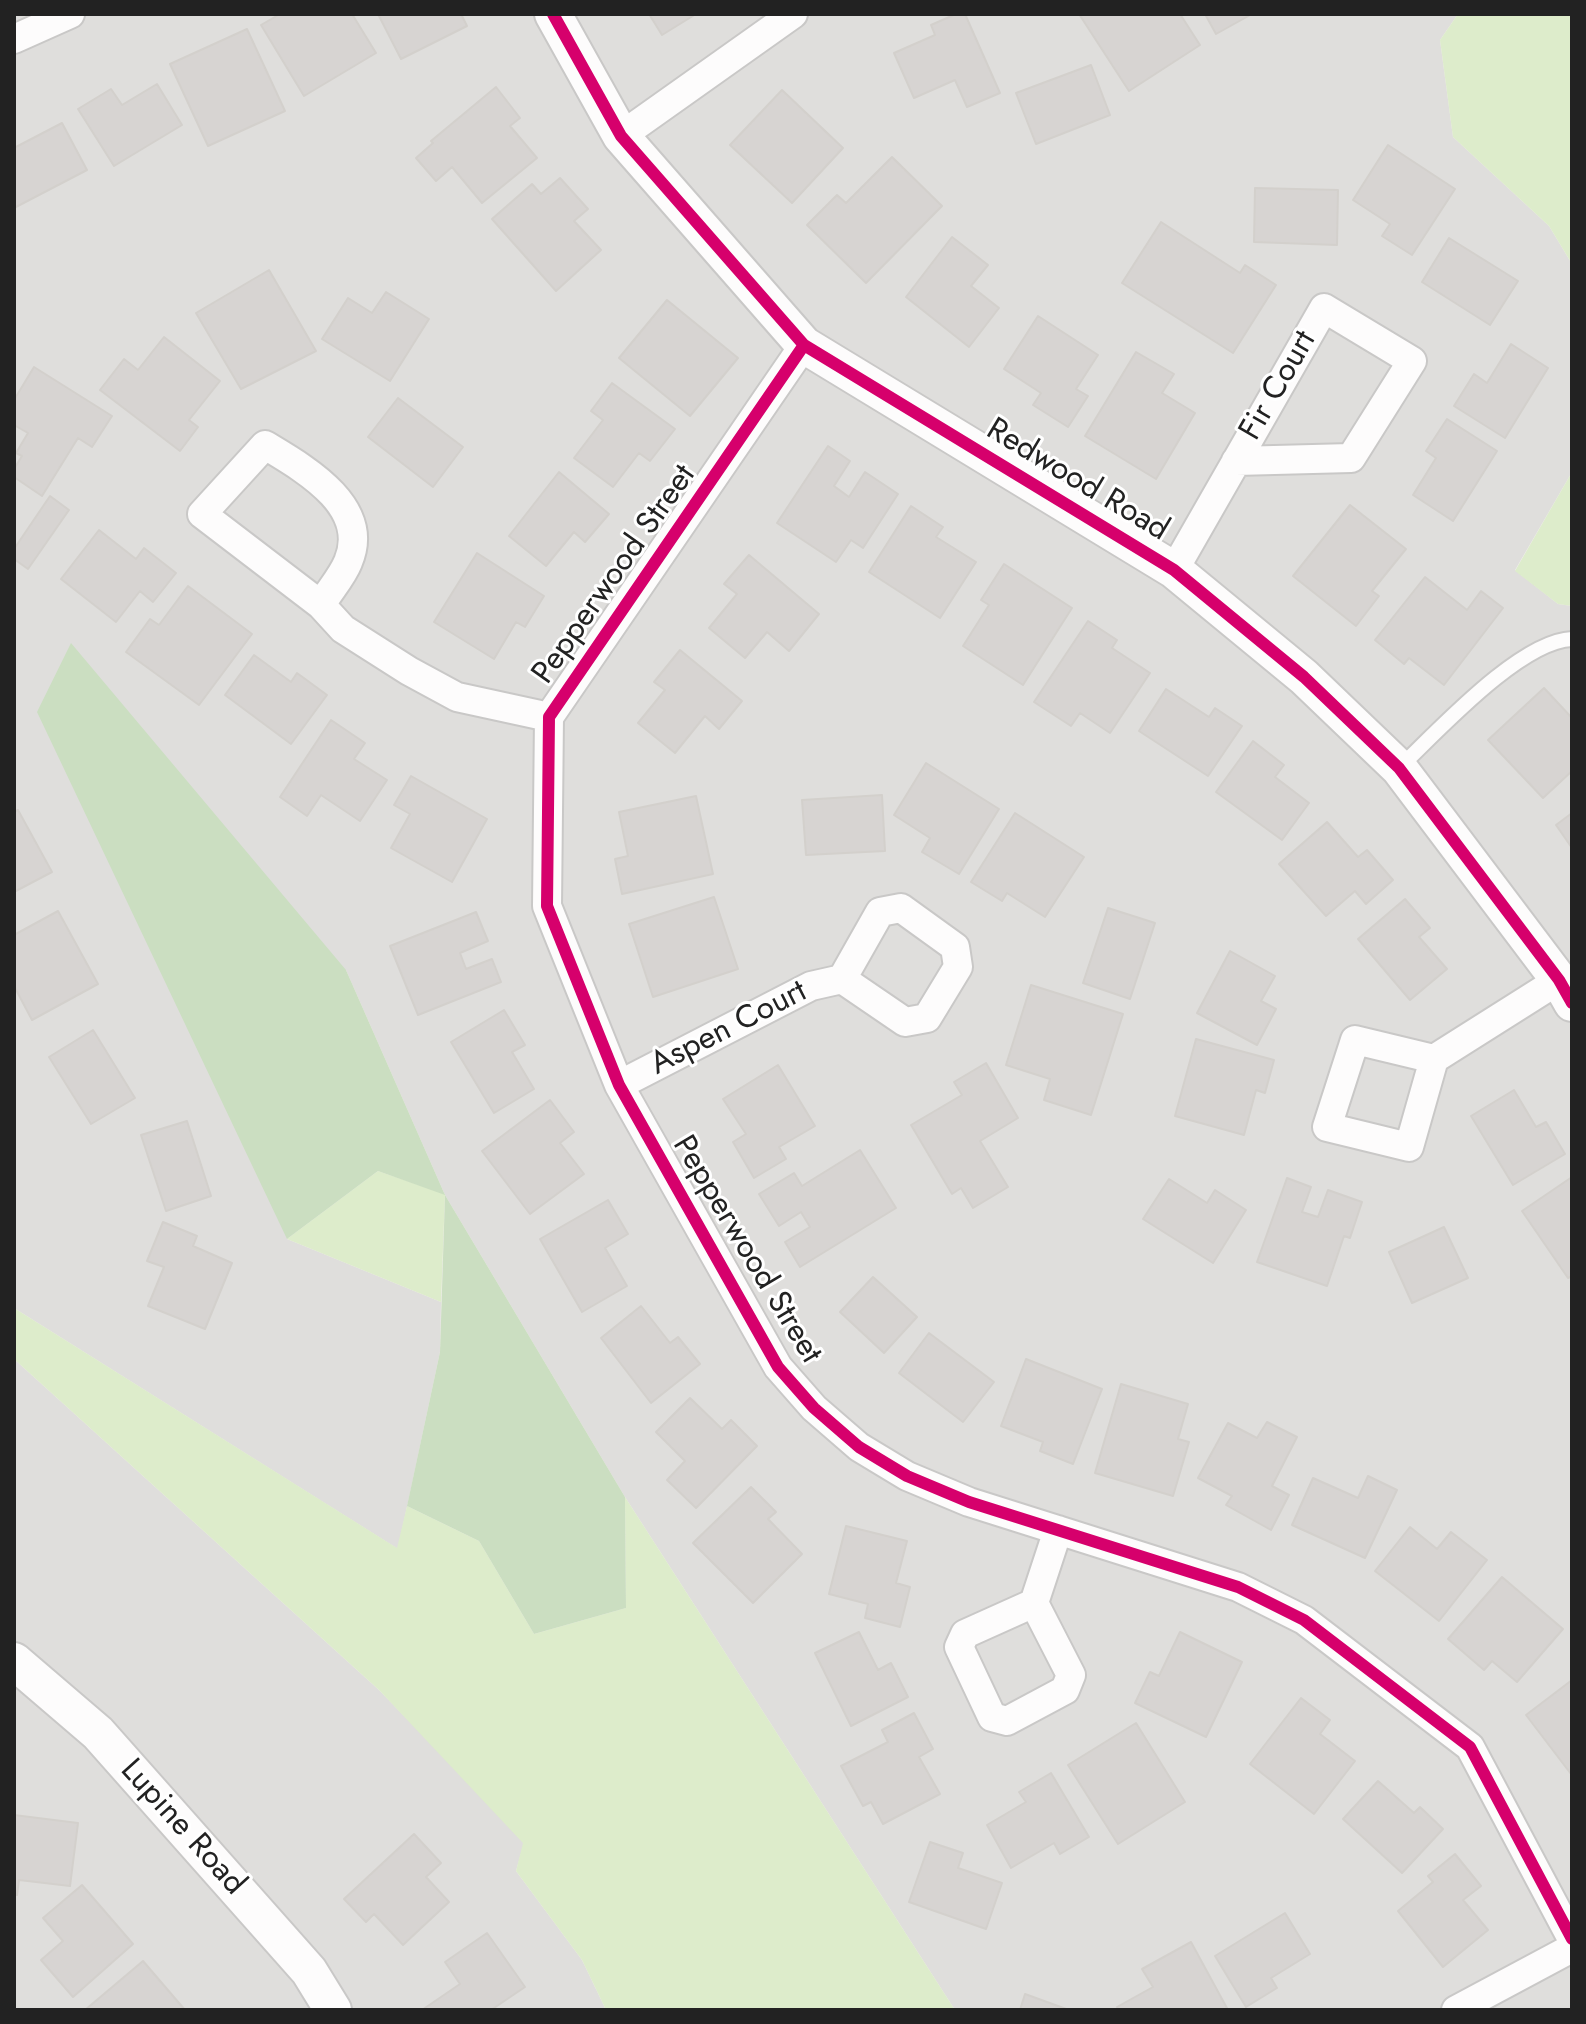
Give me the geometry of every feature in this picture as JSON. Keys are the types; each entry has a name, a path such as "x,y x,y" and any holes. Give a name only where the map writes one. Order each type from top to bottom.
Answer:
{"street":[{"path":"14,39 70,14"},
{"name":"Redwood Road","path":"553,14 621,136 804,345 1174,570 1304,677 1399,768 1565,992"},
{"path":"621,136 793,14"},
{"name":"Fir Court","path":"1174,570 1236,461 1324,308 1412,361 1351,458 1236,461"},
{"name":"Pepperwood Street","path":"804,345 549,717 547,906 619,1085 778,1367 814,1408 859,1447 907,1476 969,1502 1238,1587 1304,1620 1470,1747 1572,1939"},
{"path":"321,605 349,561 352,528 343,508 315,475 265,445 202,514 321,605 343,629 457,697 549,717"},
{"name":"Aspen Court","path":"619,1085 811,986 842,979"},
{"path":"1434,1059 1565,992"},
{"path":"1034,1603 1058,1530"},
{"name":"Lupine Road","path":"14,1661 98,1733 309,1971 333,2010"},
{"path":"1456,2010 1572,1948"}],"lane":[{"path":"1399,768 1526,653 1557,639 1572,639"}],"shaded area":[{"path":"14,14 1458,14 1440,40 1453,137 1549,226 1572,264 1572,472 1515,570 1558,604 1572,606 1572,2010 955,2010 625,1497 445,1195 346,970 287,1239 441,1302 440,1352 398,1549 14,1308"},
{"path":"14,1359 379,1690 524,1843 516,1871 582,1960 606,2010 14,2010 14,1691 30,1675 14,1661"}],"green space":[{"path":"1458,14 1572,14 1572,264 1549,226 1453,137 1440,40"},
{"path":"1572,472 1572,606 1558,604 1515,571"},
{"path":"71,643 346,970 445,1195 378,1171 287,1239 37,712"},
{"path":"378,1171 445,1194 441,1302 287,1239"},
{"path":"445,1195 625,1497 626,1608 534,1634 479,1541 407,1506 440,1352"},
{"path":"14,1308 397,1548 407,1506 479,1541 534,1634 626,1608 625,1497 955,2010 606,2010 582,1960 516,1871 523,1843 379,1690 14,1359"}],"building":[{"path":"280,14 352,14 376,53 304,96 261,25"},
{"path":"378,14 461,14 467,26 401,59"},
{"path":"649,14 696,14 662,35"},
{"path":"956,14 965,14 1000,93 967,107 955,80 914,98 894,53 935,35 931,25"},
{"path":"1079,14 1180,14 1200,45 1129,91"},
{"path":"1205,14 1252,14 1216,34"},
{"path":"247,29 285,111 208,146 170,64"},
{"path":"1091,65 1110,115 1036,144 1016,93"},
{"path":"157,84 182,125 114,166 78,109 111,89 122,105"},
{"path":"496,87 520,118 510,126 537,158 482,203 452,167 436,181 416,158 433,143 431,141"},
{"path":"782,90 843,148 792,203 730,145"},
{"path":"62,123 87,170 14,208 14,148"},
{"path":"1388,145 1455,189 1412,255 1382,236 1390,224 1353,200"},
{"path":"892,157 942,206 866,283 807,225 837,195 846,203"},
{"path":"560,178 588,209 574,221 601,250 556,291 492,219 532,184 541,194"},
{"path":"1255,188 1338,190 1337,245 1254,242"},
{"path":"1161,222 1240,273 1245,265 1276,285 1233,353 1122,283"},
{"path":"952,237 988,265 971,286 999,308 969,347 906,297"},
{"path":"1449,238 1518,281 1490,325 1422,282"},
{"path":"269,270 316,351 241,389 196,313"},
{"path":"386,292 429,319 390,381 322,339 348,298 372,313"},
{"path":"667,300 738,358 690,416 619,358"},
{"path":"1038,316 1098,355 1076,389 1088,396 1068,427 1033,405 1041,393 1004,369"},
{"path":"164,337 220,381 189,420 198,427 180,451 100,390 124,359 138,370"},
{"path":"1511,344 1548,368 1505,438 1454,406 1474,374 1487,383"},
{"path":"1136,352 1174,374 1162,393 1195,413 1156,479 1085,436"},
{"path":"34,367 112,416 92,447 78,438 42,496 14,477 14,469 22,456 16,453 28,433 14,425 14,400"},
{"path":"612,383 675,429 650,461 639,453 613,487 574,458 603,420 591,411"},
{"path":"398,398 463,447 433,487 368,437"},
{"path":"1447,419 1497,451 1453,521 1413,495 1436,458 1426,451"},
{"path":"828,446 850,461 834,486 849,497 865,472 898,494 863,548 851,540 836,562 777,523"},
{"path":"559,472 609,514 585,542 574,532 546,566 509,536"},
{"path":"50,496 69,510 28,569 14,559 14,549"},
{"path":"1350,505 1406,549 1372,591 1379,596 1356,626 1293,576"},
{"path":"911,506 943,527 936,537 976,562 940,618 869,572"},
{"path":"99,530 136,559 144,548 176,573 153,602 140,591 116,622 61,579"},
{"path":"477,553 544,596 525,627 516,622 494,659 434,622"},
{"path":"749,555 819,614 789,651 767,632 745,658 709,628 737,594 724,584"},
{"path":"1004,564 1072,608 1023,685 963,646 989,605 981,600"},
{"path":"1425,577 1467,610 1481,591 1503,608 1444,685 1409,658 1404,664 1375,640"},
{"path":"188,586 252,634 199,705 126,652 150,619 159,625"},
{"path":"1088,621 1117,640 1112,648 1150,673 1110,733 1080,713 1071,726 1034,702"},
{"path":"680,650 742,701 719,729 705,716 675,753 638,723 665,690 654,682"},
{"path":"254,655 291,682 297,673 327,695 291,744 225,695"},
{"path":"1544,688 1572,718 1572,771 1543,798 1488,740"},
{"path":"1166,689 1209,717 1215,708 1242,726 1208,776 1139,731"},
{"path":"331,720 365,743 354,759 387,780 360,821 321,795 307,816 280,797"},
{"path":"1253,741 1284,765 1275,777 1309,803 1282,840 1216,792"},
{"path":"926,763 999,809 959,874 922,852 930,838 894,815"},
{"path":"411,776 487,819 452,882 391,848 410,814 394,805"},
{"path":"882,795 885,851 806,855 802,800"},
{"path":"696,796 713,874 622,894 615,859 628,856 619,812"},
{"path":"18,810 52,872 14,892 14,812"},
{"path":"1015,813 1084,857 1045,917 1007,893 1002,901 971,882"},
{"path":"1572,813 1572,848 1556,825"},
{"path":"1327,822 1358,857 1367,850 1393,880 1366,904 1355,891 1326,916 1279,864"},
{"path":"714,897 738,969 653,997 629,924"},
{"path":"1405,899 1430,928 1419,937 1447,969 1410,1000 1358,939"},
{"path":"1108,908 1155,923 1130,999 1083,983"},
{"path":"58,911 98,984 32,1020 14,986 14,935"},
{"path":"476,912 488,941 460,953 466,969 492,959 501,982 418,1015 390,946"},
{"path":"1230,951 1275,976 1261,1001 1276,1009 1257,1045 1197,1013"},
{"path":"1031,985 1123,1014 1091,1115 1044,1100 1050,1079 1006,1065"},
{"path":"504,1010 525,1045 512,1052 534,1089 494,1113 451,1042"},
{"path":"93,1030 135,1098 91,1124 49,1057"},
{"path":"1196,1039 1274,1060 1265,1093 1256,1090 1244,1135 1175,1116"},
{"path":"986,1063 1018,1118 980,1141 1008,1187 973,1208 961,1188 952,1194 911,1125 962,1095 954,1082"},
{"path":"778,1065 815,1126 779,1147 786,1159 754,1178 733,1142 746,1134 723,1099"},
{"path":"1514,1090 1536,1127 1546,1122 1565,1154 1513,1185 1471,1116"},
{"path":"550,1100 574,1132 560,1143 584,1174 530,1214 482,1151"},
{"path":"187,1121 211,1196 166,1211 141,1135"},
{"path":"860,1150 896,1208 800,1267 785,1242 810,1227 801,1212 779,1226 759,1194 794,1173 802,1186"},
{"path":"1572,1177 1572,1276 1568,1278 1522,1211"},
{"path":"1287,1178 1311,1187 1302,1212 1318,1217 1328,1190 1362,1202 1350,1238 1344,1236 1327,1286 1257,1262"},
{"path":"1169,1179 1207,1203 1215,1190 1246,1210 1213,1263 1143,1219"},
{"path":"608,1200 628,1234 605,1248 627,1286 582,1312 540,1239"},
{"path":"163,1222 197,1236 193,1246 232,1263 205,1329 148,1306 164,1267 147,1261"},
{"path":"1444,1227 1468,1278 1412,1303 1389,1252"},
{"path":"873,1277 917,1317 884,1353 840,1312"},
{"path":"641,1306 670,1343 678,1337 700,1364 651,1403 601,1338"},
{"path":"929,1333 994,1382 963,1422 899,1373"},
{"path":"1026,1359 1102,1389 1073,1464 1040,1451 1043,1442 1001,1426"},
{"path":"1121,1384 1188,1404 1178,1439 1189,1442 1173,1496 1095,1473"},
{"path":"690,1398 722,1429 731,1420 757,1446 696,1508 667,1480 685,1461 656,1432"},
{"path":"1267,1422 1297,1437 1272,1486 1289,1495 1271,1530 1226,1505 1232,1496 1198,1478 1228,1423 1257,1438"},
{"path":"1368,1476 1397,1490 1365,1558 1292,1525 1313,1478 1358,1498"},
{"path":"751,1487 776,1512 768,1519 802,1554 753,1603 693,1543"},
{"path":"846,1526 907,1541 896,1583 910,1587 900,1627 865,1618 868,1604 829,1594"},
{"path":"1410,1527 1437,1549 1451,1532 1487,1560 1439,1621 1375,1571"},
{"path":"1502,1577 1563,1629 1517,1682 1492,1661 1484,1670 1448,1639"},
{"path":"859,1632 878,1670 891,1663 908,1697 851,1726 815,1653"},
{"path":"1180,1632 1242,1662 1206,1737 1135,1703 1150,1672 1159,1676"},
{"path":"1572,1680 1572,1773 1571,1774 1526,1715"},
{"path":"1301,1698 1330,1720 1320,1734 1355,1761 1314,1814 1250,1764"},
{"path":"914,1713 933,1749 919,1757 940,1794 883,1824 871,1802 863,1806 841,1766 888,1742 882,1730"},
{"path":"1136,1723 1185,1802 1118,1844 1068,1765"},
{"path":"1051,1773 1089,1837 1060,1854 1054,1843 1011,1868 987,1825 1026,1802 1019,1792"},
{"path":"1378,1781 1414,1813 1420,1807 1443,1829 1402,1873 1343,1819"},
{"path":"14,1815 78,1823 70,1886 19,1880 17,1895 14,1894"},
{"path":"414,1834 441,1863 426,1877 449,1902 403,1945 374,1914 366,1922 344,1899"},
{"path":"930,1842 963,1853 958,1868 1002,1883 986,1929 909,1902"},
{"path":"1455,1854 1481,1886 1463,1900 1488,1930 1443,1967 1398,1911 1433,1882 1428,1876"},
{"path":"82,1885 133,1944 73,1997 41,1960 63,1941 43,1918"},
{"path":"1285,1913 1310,1954 1271,1978 1277,1988 1246,2007 1215,1956"},
{"path":"487,1933 525,1987 491,2010 422,2010 460,1984 445,1962"},
{"path":"1191,1942 1228,2010 1119,2010 1117,2007 1153,1987 1142,1969"},
{"path":"143,1961 185,2010 85,2010"},
{"path":"1025,1994 1069,2010 1020,2010"}],"cycle path":[{"path":"553,14 621,136 804,345 1174,570 1304,677 1399,768 1559,980 1572,1003"},
{"path":"804,345 549,717 547,906 619,1085 778,1367 814,1408 859,1447 907,1476 969,1502 1238,1587 1304,1620 1470,1747 1572,1939"}]}
